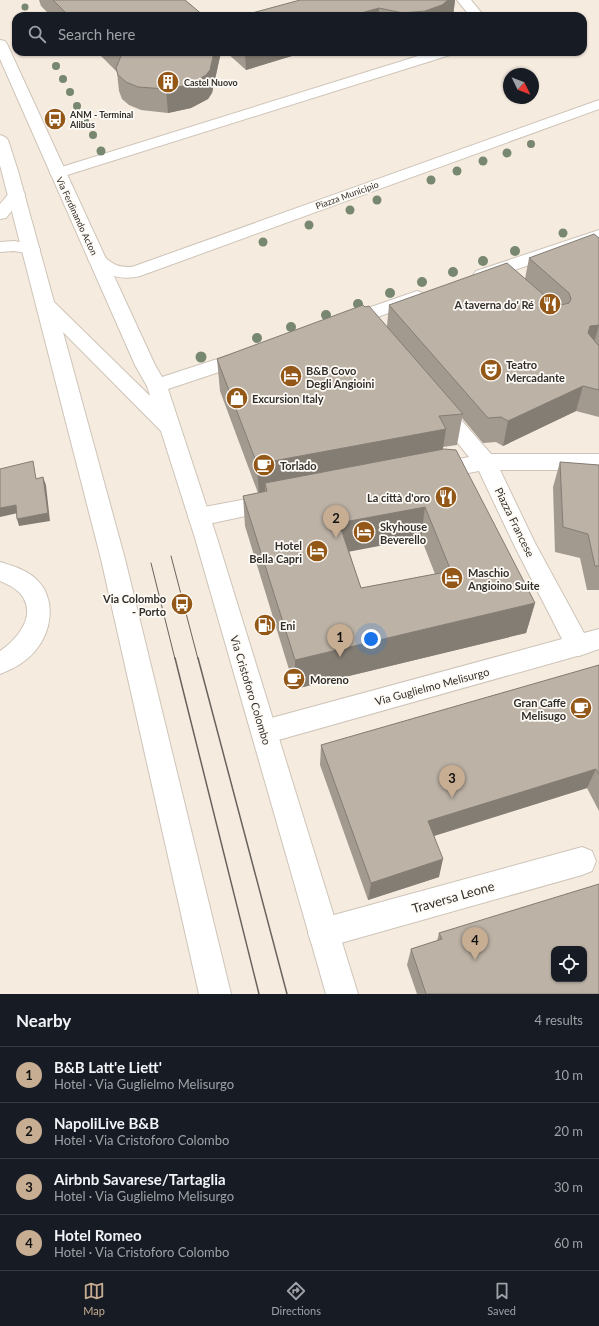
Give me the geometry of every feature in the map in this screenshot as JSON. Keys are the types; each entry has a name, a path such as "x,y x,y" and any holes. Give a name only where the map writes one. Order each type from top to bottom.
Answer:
{"main road":[{"path":"463,0 472,7 475,12"},
{"name":"Via Ferdinando Acton","path":"0,44 145,365 157,386"},
{"path":"58,173 432,56"},
{"name":"Piazza Municipio","path":"97,259 109,269 120,272 134,272 599,104"},
{"path":"0,140 17,194 113,559 215,994"},
{"path":"0,214 17,194"},
{"path":"467,280 503,276 599,235"},
{"path":"0,247 14,246 31,249"},
{"path":"332,326 368,323 437,290"},
{"path":"46,304 170,428"},
{"path":"157,386 259,351"},
{"name":"Via Cristoforo Colombo","path":"157,386 199,517 342,994"},
{"name":"Piazza Francese","path":"429,396 485,462 525,545 589,643"},
{"path":"416,475 485,462 599,462"},
{"path":"199,517 293,499"},
{"path":"0,681 7,660 28,642 35,628 39,615 38,602 33,591 24,582 4,568"},
{"name":"Via Guglielmo Melisurgo","path":"264,732 589,643"},
{"name":"Traversa Leone","path":"323,933 582,861"}],"building":[{"path":"53,0 185,0 199,12 65,12"},
{"path":"300,0 448,0 442,5 425,11 414,12 398,12 379,8 364,12 256,12"},
{"path":"121,56 213,56 210,70 206,75 189,85 166,89 138,87 126,82 118,75 116,68"},
{"path":"594,234 599,238 599,325 590,326 588,333 599,345 599,390 583,386 508,421 501,417 488,418 389,305 507,263 553,303 561,305 569,303 571,299 569,293 529,258"},
{"path":"363,305 365,307 369,306 463,414 439,416 446,429 257,464 217,359"},
{"path":"444,449 456,450 535,603 295,660 243,496 267,491 265,483","holes":["425,507 451,571 361,588 339,523"]},
{"path":"33,461 36,479 43,477 48,513 17,519 16,505 0,508 0,469"},
{"path":"560,462 599,465 599,566 595,566 588,534 563,527"},
{"path":"599,665 599,774 596,769 428,821 443,859 371,883 321,745"},
{"path":"599,884 599,994 426,994 411,949 442,939 439,933"}],"tram line":[{"path":"171,556 198,659"},
{"path":"151,563 175,659"},
{"path":"175,658 259,994"},
{"path":"198,658 287,994"}],"place":[{"name":"Castel Nuovo","path":"168,82"},
{"name":"ANM - Terminal Alibus","path":"55,119"},
{"name":"A taverna do' Ré","path":"550,304"},
{"name":"Teatro Mercadante","path":"491,370"},
{"name":"B&B Covo Degli Angioini","path":"291,376"},
{"name":"Excursion Italy","path":"237,398"},
{"name":"Torlado","path":"264,465"},
{"name":"La città d'oro","path":"446,497"},
{"name":"Skyhouse Beverello","path":"364,532"},
{"name":"NapoliLive B&B","path":"336,538"},
{"name":"Hotel Bella Capri","path":"317,551"},
{"name":"Maschio Angioino Suite","path":"452,578"},
{"name":"Via Colombo - Porto","path":"182,604"},
{"name":"Eni","path":"265,625"},
{"name":"B&B Latt'e Liett'","path":"340,657"},
{"name":"Moreno","path":"294,679"},
{"name":"Gran Caffe Melisugo","path":"581,708"},
{"name":"Airbnb Savarese/Tartaglia","path":"452,798"},
{"name":"Hotel Romeo","path":"475,960"}]}
